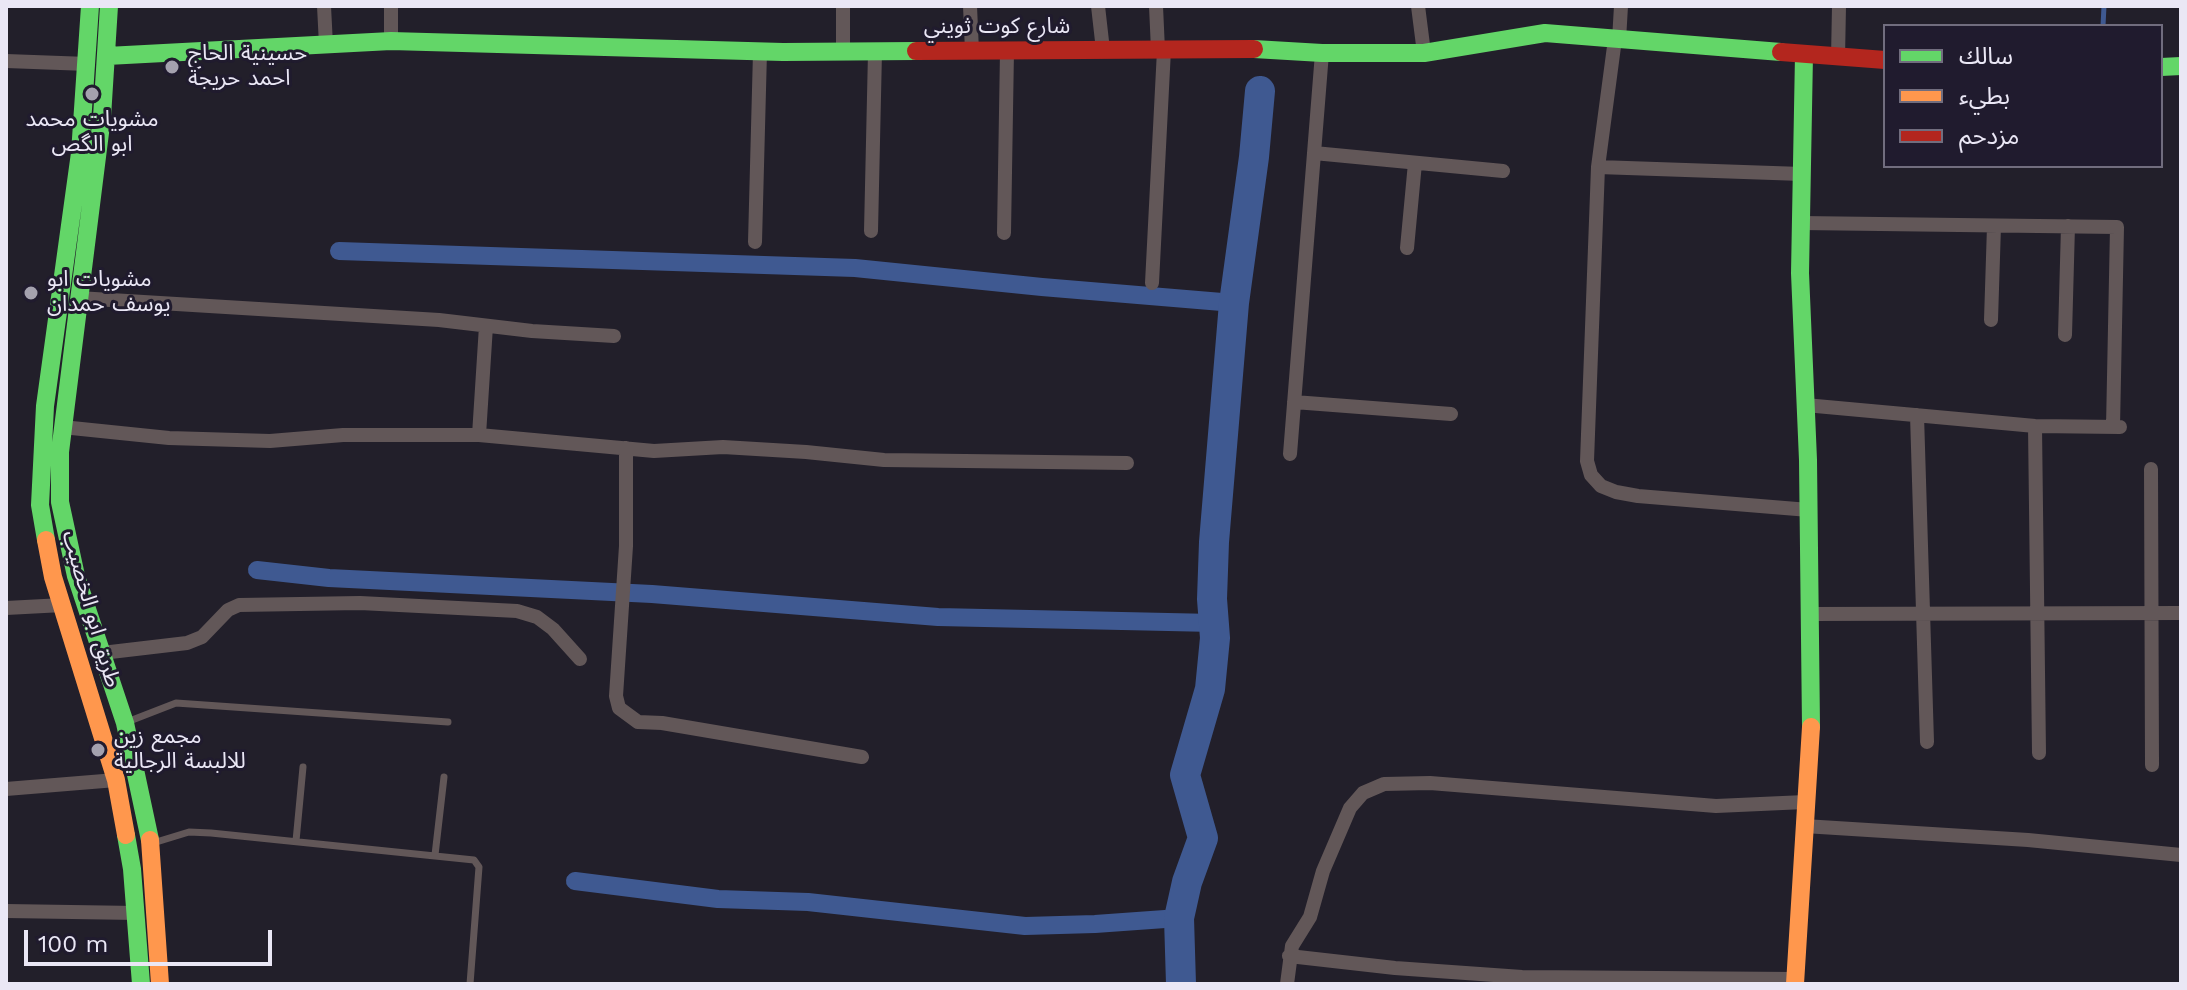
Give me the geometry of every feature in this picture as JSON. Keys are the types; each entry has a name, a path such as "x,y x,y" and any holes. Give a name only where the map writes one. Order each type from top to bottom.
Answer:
{"main road":[{"name":"طريق ابو الخصيب","path":"90,6 80,153 45,406 39,480 42,529 116,780 132,869 141,984"},
{"name":"طريق ابو الخصيب","path":"109,6 102,117 62,427 59,477 64,527 76,576 125,723 151,844 160,984"},
{"name":"شارع كوت ثويني","path":"107,56 391,41 760,52 1259,49 1322,53 1424,53 1545,33 1883,60"},
{"path":"1795,981 1811,727 1809,510 1801,298 1804,55"},
{"path":"91,693 113,686"}],"street":[{"path":"324,6 326,45"},
{"path":"391,6 391,41"},
{"path":"843,6 843,52"},
{"path":"970,6 972,51"},
{"path":"1098,6 1103,50"},
{"path":"1152,283 1161,50 1156,6"},
{"path":"1418,6 1424,53"},
{"path":"1621,6 1598,167 1587,461 1591,475 1601,486 1638,496 1809,510"},
{"path":"1838,58 1839,6"},
{"path":"1004,233 1007,51"},
{"path":"755,242 760,52"},
{"path":"871,231 875,52"},
{"path":"1290,454 1322,53"},
{"path":"6,61 88,64"},
{"path":"1314,153 1503,171"},
{"path":"1407,248 1415,163"},
{"path":"1598,167 1802,174"},
{"path":"1801,223 2117,227 2117,427 2035,426 1805,405"},
{"path":"1991,320 1994,226"},
{"path":"2065,335 2068,226"},
{"path":"78,298 439,320 614,336"},
{"path":"479,435 486,326"},
{"path":"1294,402 1451,414"},
{"path":"1917,415 1927,742"},
{"path":"2035,426 2039,753"},
{"path":"62,427 169,438 270,441 343,435 479,435 654,451 723,447 884,460 1127,463"},
{"path":"626,448 626,546 616,696 619,708 638,722 662,723 862,757"},
{"path":"2151,469 2152,765"},
{"path":"102,653 187,643 202,637 228,610 239,605 360,603 517,611 537,617 553,629 580,659"},
{"path":"6,608 63,605"},
{"path":"1810,614 2181,613"},
{"path":"6,789 116,780"},
{"path":"1287,984 1292,946 1310,917 1323,871 1350,808 1363,793 1384,784 1430,783 1716,806 1805,802"},
{"path":"1804,826 2028,840 2181,855"},
{"path":"6,911 137,913"},
{"path":"1289,956 1395,968 1522,977 1795,981"}],"lane":[{"path":"125,723 176,703 448,722"},
{"path":"296,841 303,767"},
{"path":"435,855 444,777"},
{"path":"151,844 189,832 474,860 479,867 470,984"}],"waterway":[{"path":"2103,24 2104,6"},
{"path":"1181,984 1179,918 1187,882 1203,838 1185,775 1210,689 1215,638 1212,599 1214,542 1234,303 1260,91"},
{"path":"339,251 855,268 1234,303"},
{"path":"257,570 329,578 652,594 938,617 1214,623"},
{"path":"575,881 718,899 808,902 1025,926 1179,918"}],"traffic: fast":[{"path":"46,540 40,505 45,406 80,153 90,6"},
{"path":"109,6 102,117 60,452 60,502 76,576 125,723 150,840"},
{"path":"1254,49 1424,53 1545,33 1781,52"},
{"path":"107,56 391,41 783,52 916,51"},
{"path":"1804,55 1800,273 1808,460 1811,727"},
{"path":"2163,67 2181,66"},
{"path":"126,835 132,869 141,984"}],"traffic: slow":[{"path":"46,540 53,577 116,780 126,835"},
{"path":"1795,984 1811,727"},
{"path":"150,840 160,984"}],"traffic: jam":[{"path":"916,51 1254,49"},
{"path":"1781,52 1883,60"}],"place":[{"name":"حسينية الحاج احمد حريجة","path":"172,67"},
{"name":"مشويات محمد ابو الگص","path":"92,94"},
{"name":"مشويات ابو يوسف حمدان","path":"31,293"},
{"name":"مجمع زين للالبسة الرجالية","path":"98,750"}]}
